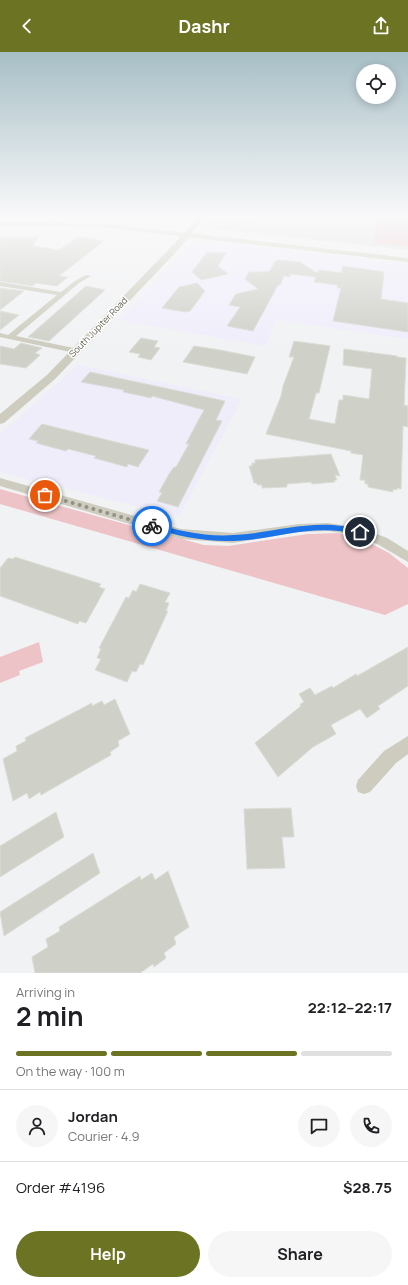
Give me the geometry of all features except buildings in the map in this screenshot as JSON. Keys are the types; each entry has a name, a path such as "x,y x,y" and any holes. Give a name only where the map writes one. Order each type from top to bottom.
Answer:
{"street":[{"name":"South Jupiter Road","path":"0,420 33,394 162,260"},
{"path":"10,338 77,282 88,276"},
{"path":"0,284 62,294"},
{"path":"0,335 75,351"},
{"path":"0,482 181,534 206,538 233,538 300,528 341,528 376,539 408,558"},
{"path":"364,786 390,757 408,744"}],"shaded area":[{"path":"176,260 373,260 408,264 408,339 276,320 266,346 118,320"},
{"path":"78,365 242,399 179,517 0,472 0,434"},
{"path":"0,489 204,545 228,546 308,534 338,533 364,540 389,553 408,568 408,604 385,615 0,504"},
{"path":"39,642 43,662 19,671 20,675 0,683 0,657"}],"way so far":[{"path":"45,495 152,526"}],"route":[{"path":"152,526 181,534 206,538 233,538 300,528 322,527 341,528 360,532"}]}
